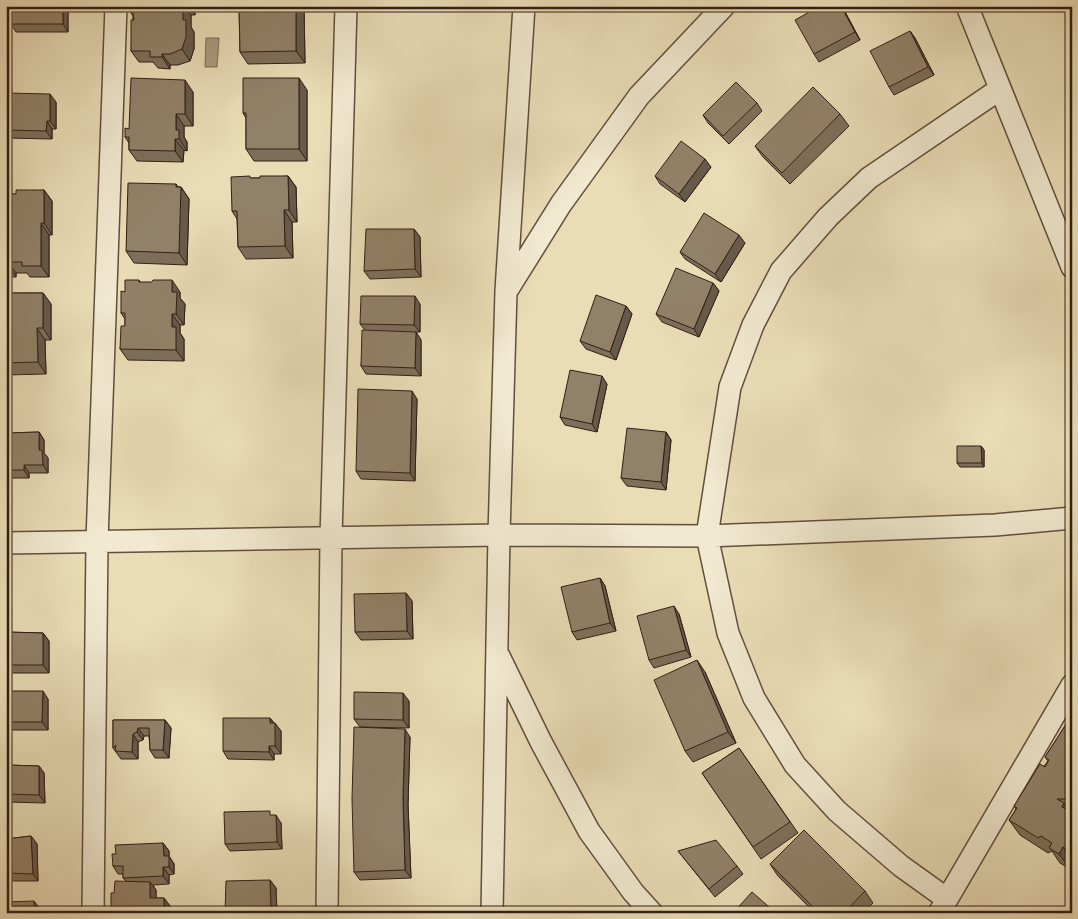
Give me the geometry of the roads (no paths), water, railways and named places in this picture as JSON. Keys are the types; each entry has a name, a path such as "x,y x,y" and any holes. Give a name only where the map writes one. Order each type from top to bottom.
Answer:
{"street":[{"path":"93,913 98,541 116,6"},
{"path":"327,913 331,538 346,6"},
{"path":"492,913 499,535 506,291 524,6"},
{"path":"506,291 560,204 639,96 724,6"},
{"path":"967,6 1072,267"},
{"path":"1000,88 869,178 828,217 782,271 753,325 730,387 707,536 728,634 754,698 795,765 837,812 901,866 943,906 1072,685"},
{"path":"6,543 499,535 707,536 995,526 1072,518"},
{"path":"497,651 541,742 589,831 633,892 652,913"}]}
